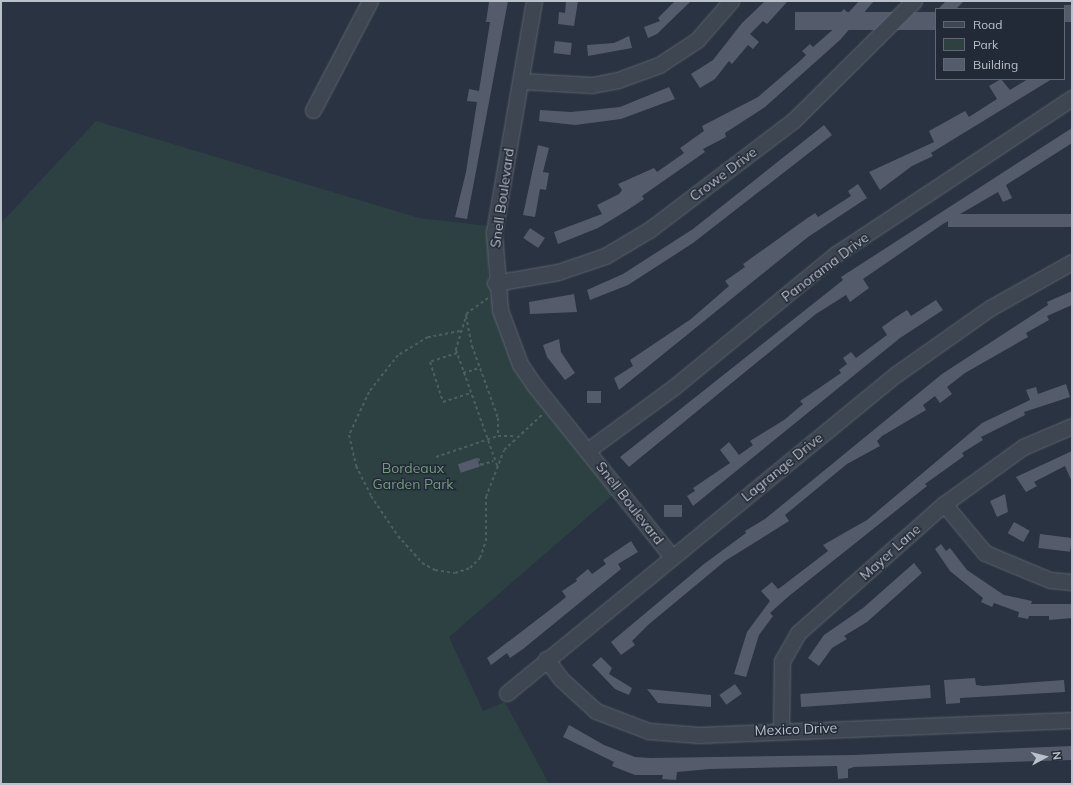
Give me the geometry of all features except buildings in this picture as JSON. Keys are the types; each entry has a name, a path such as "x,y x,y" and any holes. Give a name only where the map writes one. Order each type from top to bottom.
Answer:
{"street":[{"path":"313,110 370,1"},
{"name":"Snell Boulevard","path":"534,1 494,233 496,289 505,328 520,364 671,556"},
{"path":"521,81 592,85 618,80 659,65 697,40 731,1"},
{"name":"Crowe Drive","path":"496,289 558,272 605,256 649,230 794,120 914,1"},
{"name":"Panorama Drive","path":"588,450 674,387 836,254 1072,98"},
{"name":"Lagrange Drive","path":"506,693 671,556 895,375 990,308 1072,262"},
{"name":"Mayer Lane","path":"782,729 782,661 798,633 944,504 1023,447 1072,426"},
{"path":"944,504 986,552 1050,580 1072,582"},
{"name":"Mexico Drive","path":"546,659 561,679 596,711 649,731 699,735 782,729 1072,720"}],"path":[{"path":"496,289 479,301 466,316 460,332 457,353 493,461 498,468"},
{"path":"466,316 480,368 498,418 498,436"},
{"path":"460,332 421,340 395,358 355,419 350,445 366,487 390,525 422,562 439,572 465,570 480,558 486,541 486,497 504,450 516,436 553,407"},
{"path":"457,353 430,362 434,376 443,402 470,393"},
{"path":"463,373 480,368"},
{"path":"436,457 498,436 516,436"},
{"path":"478,458 480,465 493,461"}],"green space":[{"name":"Bordeaux Garden Park","path":"96,121 419,218 489,226 488,281 507,349 614,494 449,637 483,711 505,702 549,784 1,784 1,223"}]}
